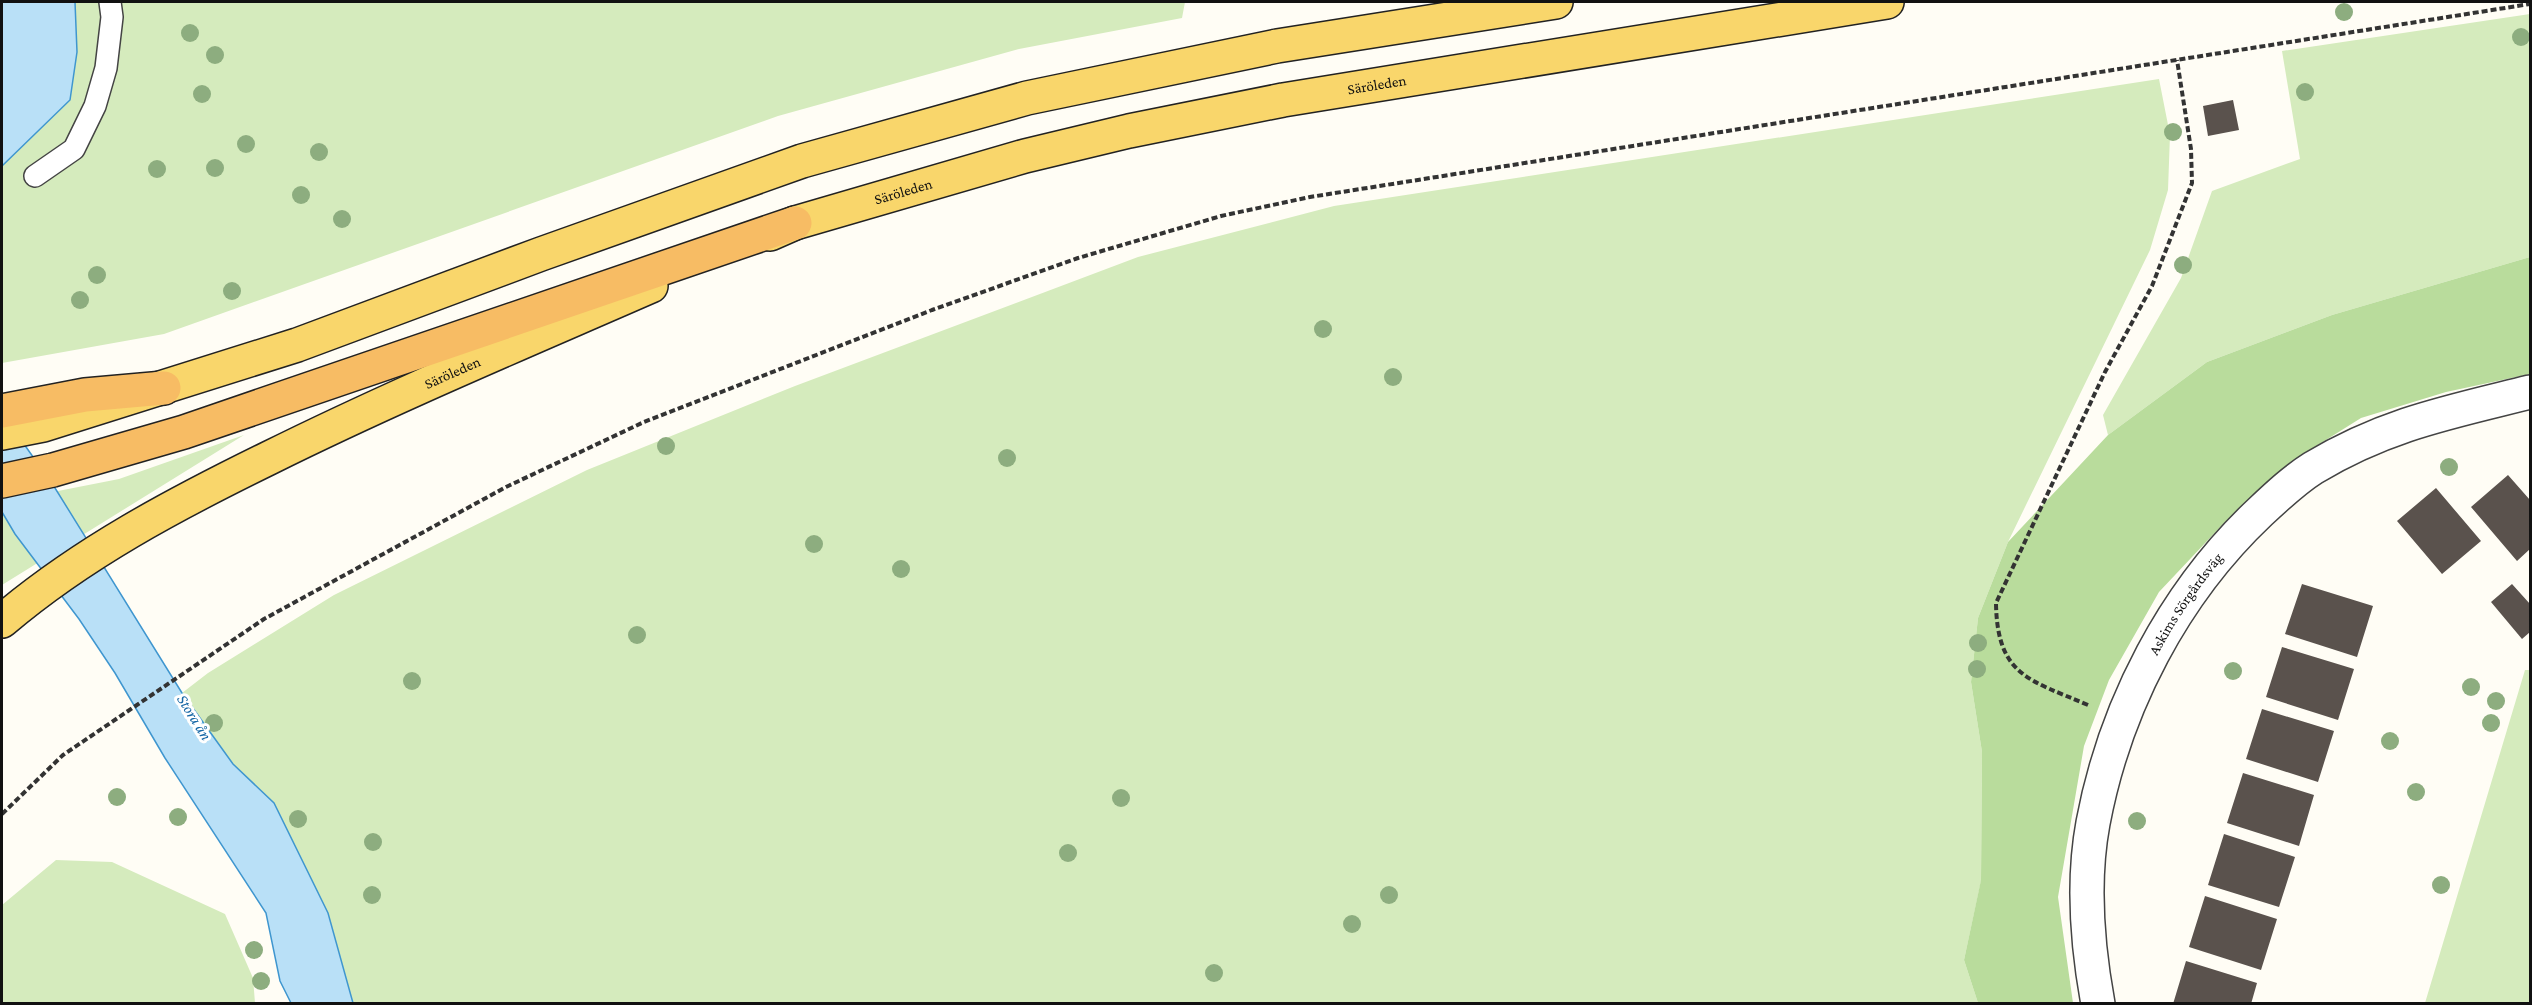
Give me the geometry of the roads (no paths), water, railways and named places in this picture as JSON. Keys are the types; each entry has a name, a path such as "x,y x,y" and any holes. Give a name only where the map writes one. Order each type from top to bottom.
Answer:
{"highway":[{"path":"2,481 53,470 184,432 795,223"},
{"path":"2,411 41,415 85,395 164,388"}],"main road":[{"path":"164,388 297,345 541,254 802,161 1027,98 1277,46 1556,2"},
{"name":"Säröleden","path":"2,621 42,587 186,498 358,414 795,223 1025,156 1129,130 1283,100 1887,2"},
{"path":"2,433 41,415"}],"street":[{"name":"Askims Sörgårdsväg","path":"2098,1004 2090,962 2086,913 2093,823 2122,718 2165,630 2193,586 2232,538 2296,480 2343,452 2397,427 2444,411 2530,392"}],"lane":[{"path":"34,176 74,149 95,106 106,68 112,17 110,2"}],"water":[{"path":"2,2 75,2 77,52 70,100 2,166"},
{"name":"Stora ån","path":"2,413 55,488 182,693 233,764 274,803 328,913 353,1003 291,1003 280,981 266,913 165,758 115,673 79,619 15,534 2,512"}]}
